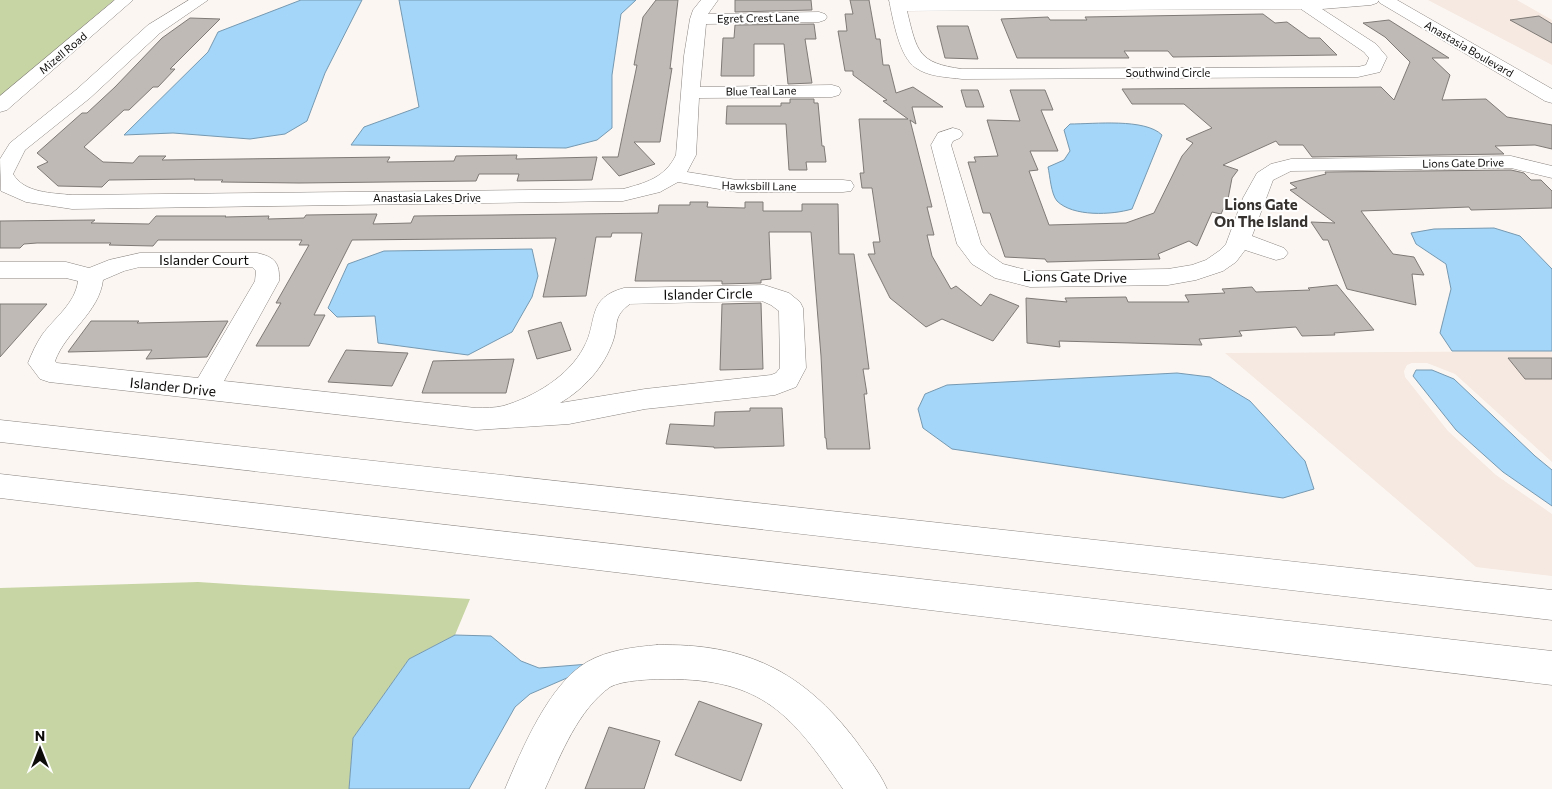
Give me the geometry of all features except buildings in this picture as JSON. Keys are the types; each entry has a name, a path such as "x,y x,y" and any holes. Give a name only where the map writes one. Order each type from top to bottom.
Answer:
{"street":[{"name":"Mizell Road","path":"0,106 126,0"},
{"name":"Anastasia Lakes Drive","path":"200,0 154,29 84,94 17,148 1,174 9,186 24,194 49,200 72,202 608,196 624,195 658,185 667,182 675,175"},
{"path":"675,175 682,167 686,154 698,19 701,10 710,0"},
{"path":"898,3 1301,2 1371,0"},
{"name":"Anastasia Boulevard","path":"1386,0 1552,97"},
{"name":"Anastasia Boulevard","path":"1408,0 1552,83"},
{"name":"Southwind Circle","path":"898,3 910,44 915,57 920,63 937,70 962,74 1358,72 1374,68 1378,57 1370,48 1301,2"},
{"name":"Egret Crest Lane","path":"698,19 819,18"},
{"name":"Blue Teal Lane","path":"691,93 832,91"},
{"name":"Lions Gate Drive","path":"953,134 945,137 941,145 969,244 974,254 984,263 998,271 1030,279 1168,277 1209,269 1234,252 1241,240 1264,177 1271,171 1296,164 1511,162 1552,172"},
{"name":"Hawksbill Lane","path":"675,175 708,184 730,186 843,186"},
{"path":"1241,240 1276,253"},
{"name":"Islander Court","path":"91,276 117,265 140,260 257,260 268,268 267,281 205,390"},
{"path":"0,270 66,270 91,276"},
{"name":"Islander Drive","path":"91,276 91,285 83,302 44,350 41,364 48,372 476,419 503,417"},
{"name":"Islander Circle","path":"764,294 780,298 791,308 793,368 786,380 775,385 645,400 569,413 503,417 535,405 561,391 584,368 598,347 604,315 611,304 624,296 764,294"},
{"path":"0,431 1552,605"},
{"path":"0,486 1552,668"},
{"path":"525,789 559,722 577,695 599,674 642,662 711,664 741,670 769,682 788,694 811,715 867,789"}],"shaded area":[{"path":"1428,0 1517,0 1552,20 1552,65"},
{"path":"1552,351 1552,462 1455,374 1427,363 1412,363 1407,365 1404,371 1405,377 1448,431 1496,475 1552,514 1552,576 1476,567 1225,353"}],"green space":[{"path":"0,0 114,0 0,97"},
{"path":"198,582 470,599 455,635 409,659 353,738 349,789 0,789 0,588"}],"water":[{"path":"301,0 362,0 325,73 307,121 285,134 250,139 173,133 124,135 208,52 218,32"},
{"path":"399,0 636,0 621,14 612,75 612,128 597,140 566,148 351,145 364,127 419,107"},
{"path":"1070,124 1132,124 1144,126 1162,135 1132,209 1114,213 1082,212 1073,210 1057,201 1052,190 1048,167 1064,160 1070,151 1064,130"},
{"path":"1494,228 1520,236 1552,269 1552,351 1452,351 1440,333 1451,289 1446,264 1416,244 1411,233 1434,229"},
{"path":"532,249 538,276 532,297 512,332 468,355 378,343 375,316 337,317 328,308 348,264 384,251"},
{"path":"1416,370 1432,370 1454,379 1552,470 1552,506 1503,472 1456,430 1413,376"},
{"path":"1177,373 1210,377 1250,401 1305,461 1314,489 1283,498 952,449 923,428 918,409 925,394 947,385"},
{"path":"455,635 491,636 521,661 539,668 589,664 583,671 530,694 515,707 469,789 349,789 353,738 409,659"}],"district":[{"name":"Lions Gate On The Island","path":"1261,214"}]}
